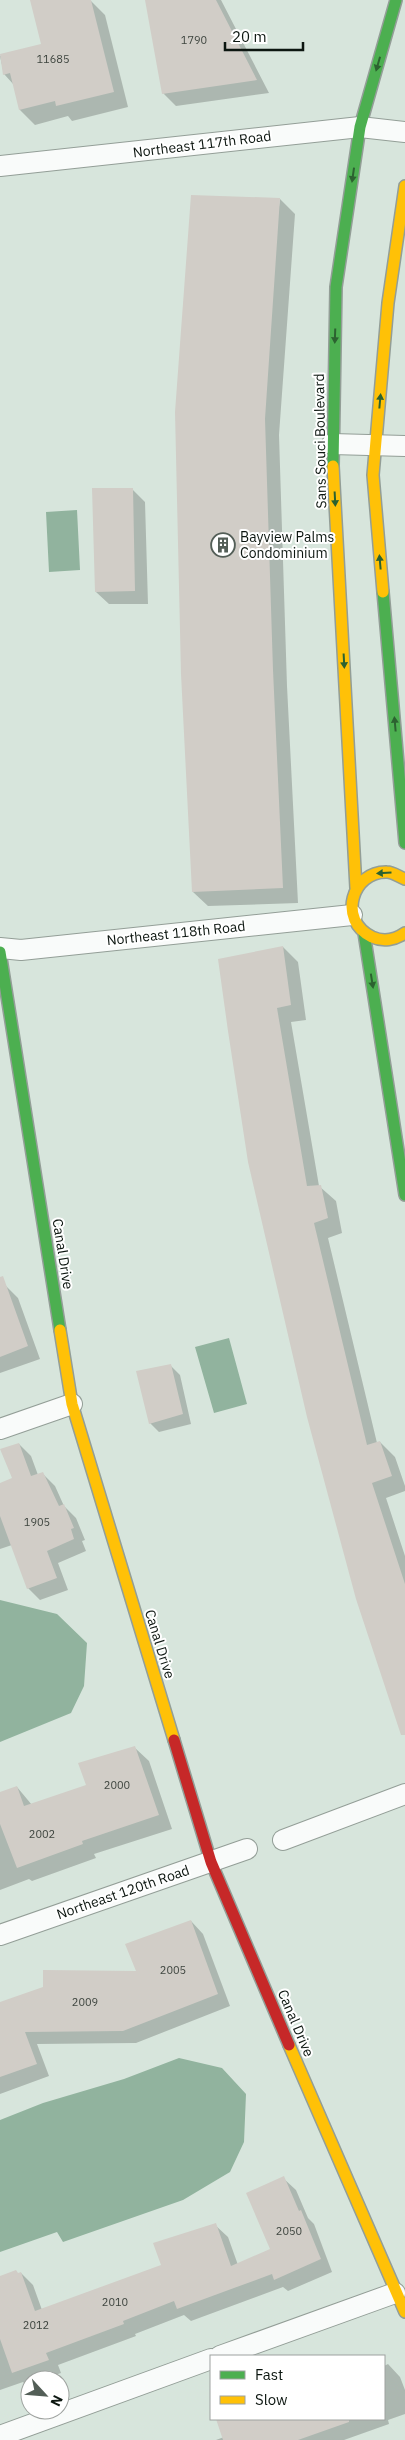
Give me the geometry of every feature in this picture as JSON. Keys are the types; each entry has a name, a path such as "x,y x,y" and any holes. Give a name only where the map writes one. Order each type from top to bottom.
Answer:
{"street":[{"name":"Sans Souci Boulevard","path":"352,915 352,897 356,888 332,444 336,287 360,127 396,0"},
{"name":"Northeast 117th Road","path":"0,166 360,127 405,132"},
{"path":"405,186 388,303 373,474 405,843"},
{"path":"332,444 405,446"},
{"path":"356,888 371,875 381,872 391,872 405,879"},
{"path":"352,915 364,933 405,1195"},
{"name":"Northeast 118th Road","path":"0,950 21,950 352,915"},
{"path":"364,933 382,940 392,939 405,933"},
{"name":"Canal Drive","path":"0,950 72,1404 211,1862 395,2293 405,2312"},
{"path":"0,1429 72,1404"},
{"path":"283,1840 405,1794"},
{"name":"Northeast 120th Road","path":"0,1935 247,1849"},
{"path":"223,2355 395,2293"},
{"path":"0,2436 210,2359"}],"shaded area":[{"path":"77,510 80,570 49,572 46,512"},
{"path":"229,1338 247,1404 214,1413 195,1347"},
{"path":"0,1600 57,1614 87,1643 84,1686 71,1713 0,1742"},
{"path":"179,2058 222,2068 246,2094 244,2142 230,2172 183,2200 63,2242 57,2232 0,2252 0,2120 43,2103 124,2079"}],"building":[{"path":"30,0 91,0 114,92 56,106 55,101 19,110 10,73 3,75 0,54 41,44"},
{"path":"145,0 216,0 257,80 162,94"},
{"name":"Bayview Palms Condominium","path":"191,195 280,198 265,419 273,670 283,888 192,892 181,674 175,412"},
{"path":"92,488 133,488 135,591 95,592"},
{"path":"283,946 291,1005 277,1008 307,1186 321,1185 328,1218 314,1223 367,1445 380,1441 392,1476 372,1483 405,1584 405,1735 401,1735 356,1599 307,1417 248,1162 218,959"},
{"path":"3,1276 28,1346 0,1357 0,1277"},
{"path":"171,1364 183,1414 149,1424 136,1371"},
{"path":"19,1443 31,1476 43,1472 59,1506 64,1504 74,1528 71,1529 74,1539 47,1551 57,1578 27,1589 0,1516 0,1483 12,1478 0,1449"},
{"path":"135,1746 159,1815 82,1841 83,1844 17,1868 0,1824 0,1792 17,1786 24,1806 86,1785 78,1763"},
{"path":"191,1920 218,1994 123,2031 25,2032 37,2064 0,2077 0,2002 43,1987 43,1970 136,1971 125,1944"},
{"path":"284,2176 299,2211 301,2210 321,2259 274,2280 272,2274 177,2309 174,2301 123,2321 124,2324 46,2353 49,2360 12,2373 0,2339 0,2276 16,2270 18,2273 21,2272 35,2311 161,2265 153,2243 216,2223 231,2266 270,2249 246,2193"},
{"path":"216,2420 349,2420 349,2422 298,2440 223,2440"}],"traffic: fast":[{"path":"333,466 336,287 360,127 396,0"},
{"path":"383,592 405,843"},
{"path":"364,933 405,1195"},
{"path":"0,952 60,1330"}],"traffic: slow":[{"path":"383,592 373,475 388,303 405,186"},
{"path":"333,466 356,888"},
{"path":"405,879 387,872 375,874 365,879 353,898 352,909 355,920 361,929 372,937 389,939 405,933"},
{"path":"60,1330 72,1404 174,1740"},
{"path":"289,2045 405,2312"}],"traffic: jam":[{"path":"174,1740 211,1862 289,2045"}],"place":[{"name":"Bayview Palms Condominium","path":"223,545"}]}
